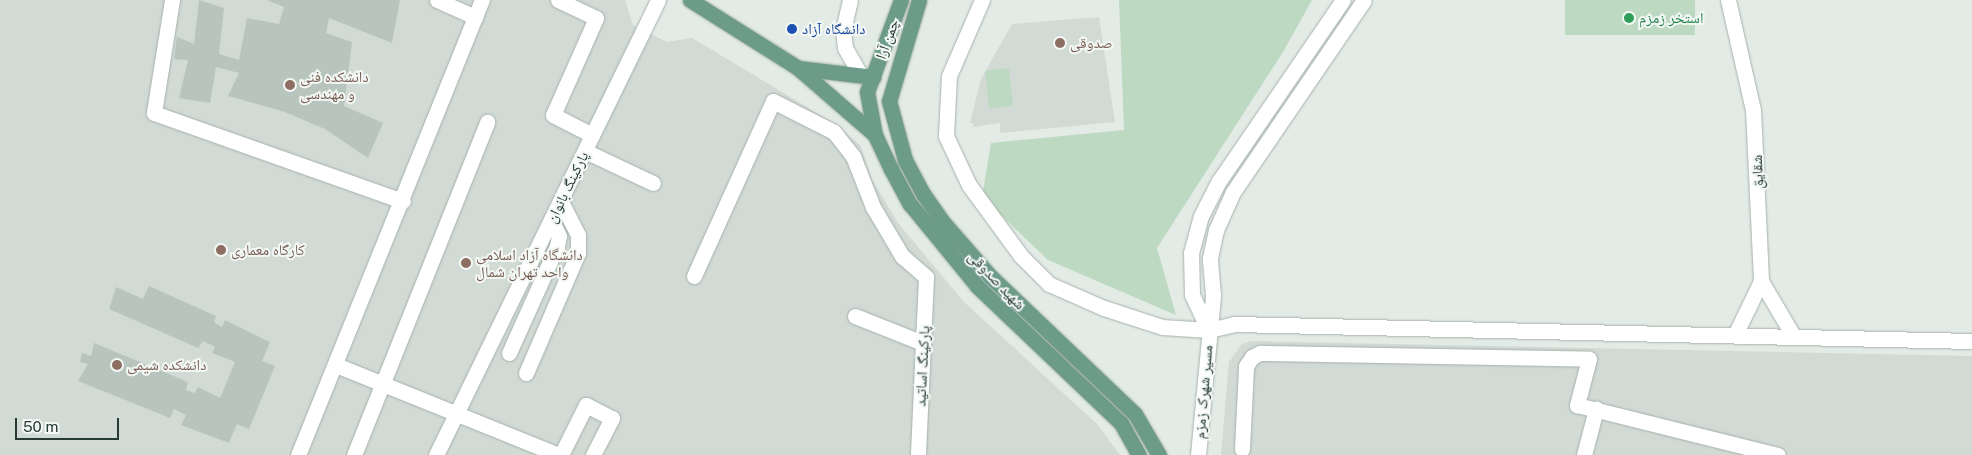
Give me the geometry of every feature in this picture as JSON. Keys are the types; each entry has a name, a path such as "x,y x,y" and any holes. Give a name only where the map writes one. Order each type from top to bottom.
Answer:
{"main road":[{"path":"690,0 798,68 875,135"},
{"name":"چمن آرا","path":"866,76 901,0"},
{"name":"چمن آرا","path":"895,75 919,0"},
{"path":"798,68 866,76"},
{"name":"شهید صدوقی","path":"895,75 889,101 896,132 905,160 924,195 990,276 1135,414 1158,455"},
{"name":"شهید صدوقی","path":"866,76 875,135 910,204 976,286 1121,423 1140,455"}],"street":[{"path":"172,0 154,113 403,201"},
{"path":"437,0 475,17"},
{"path":"298,455 403,201 482,0"},
{"path":"558,0 596,18 553,116 592,135"},
{"name":"پارکینگ بانوان","path":"436,455 658,0"},
{"path":"850,0 843,31 845,48 866,76"},
{"path":"982,0 949,76 946,136 970,184 1020,256 1049,284 1104,308 1162,327 1209,330 1234,324 1972,341"},
{"path":"1209,330 1192,294 1191,253 1201,216 1219,181 1343,0"},
{"name":"مسیر شهرک زمزم","path":"1198,455 1213,295 1210,258 1216,230 1233,192 1364,0"},
{"name":"شقایق","path":"1728,0 1753,110 1761,281 1794,337"},
{"name":"پارکینگ اساتید","path":"694,276 773,101 834,132 845,142 873,207 902,256 926,277 918,455"},
{"path":"354,455 487,122"},
{"path":"585,151 653,183"},
{"path":"526,373 578,253 578,235 561,201"},
{"path":"509,353 557,246 558,236 551,220"},
{"path":"1735,335 1761,281"},
{"path":"855,316 923,343"},
{"path":"1242,449 1246,366 1252,357 1260,353 1589,359 1578,405 1778,455"},
{"path":"336,365 560,455 586,405 612,418 593,455"},
{"path":"1584,455 1596,409"}],"shaded area":[{"name":"دانشگاه آزاد اسلامی واحد تهران شمال","path":"0,0 625,0 633,25 667,42 692,38 837,125 860,145 873,181 898,223 964,302 1097,424 1120,455 0,455"},
{"path":"1099,17 1115,122 1000,133 1000,123 973,127 974,124 970,123 981,79 1012,24"},
{"path":"1251,341 1972,356 1972,455 1221,455 1229,362 1242,344"}],"green space":[{"path":"1119,0 1312,0 1283,52 1157,248 1176,315 1048,260 982,197 991,143 1124,130"},
{"name":"استخر زمزم","path":"1565,0 1695,0 1695,35 1565,35"},
{"path":"1009,68 1013,106 989,108 985,71"}],"building":[{"name":"دانشکده فنی و مهندسی","path":"199,0 224,8 219,54 239,60 247,18 279,24 284,7 267,0 400,0 392,43 329,18 326,33 352,42 344,106 383,123 368,158 325,129 285,112 228,96 239,73 216,67 210,103 179,98 188,60 174,59 177,37 194,44"},
{"name":"دانشکده شیمی","path":"149,286 216,316 214,322 222,327 225,320 270,342 262,361 275,366 249,429 237,424 229,443 181,425 186,415 174,409 170,418 78,381 88,364 80,362 82,353 91,356 94,343 188,382 186,390 195,393 198,387 220,398 235,362 212,353 215,347 203,341 198,348 109,309 116,287 143,299"}],"place":[{"name":"استخر زمزم","path":"1629,18"},
{"name":"دانشگاه آزاد","path":"792,29"},
{"name":"صدوقی","path":"1060,43"},
{"name":"دانشکده فنی و مهندسی","path":"290,85"},
{"name":"کارگاه معماری","path":"221,250"},
{"name":"دانشگاه آزاد اسلامی واحد تهران شمال","path":"466,263"},
{"name":"دانشکده شیمی","path":"117,365"}]}
